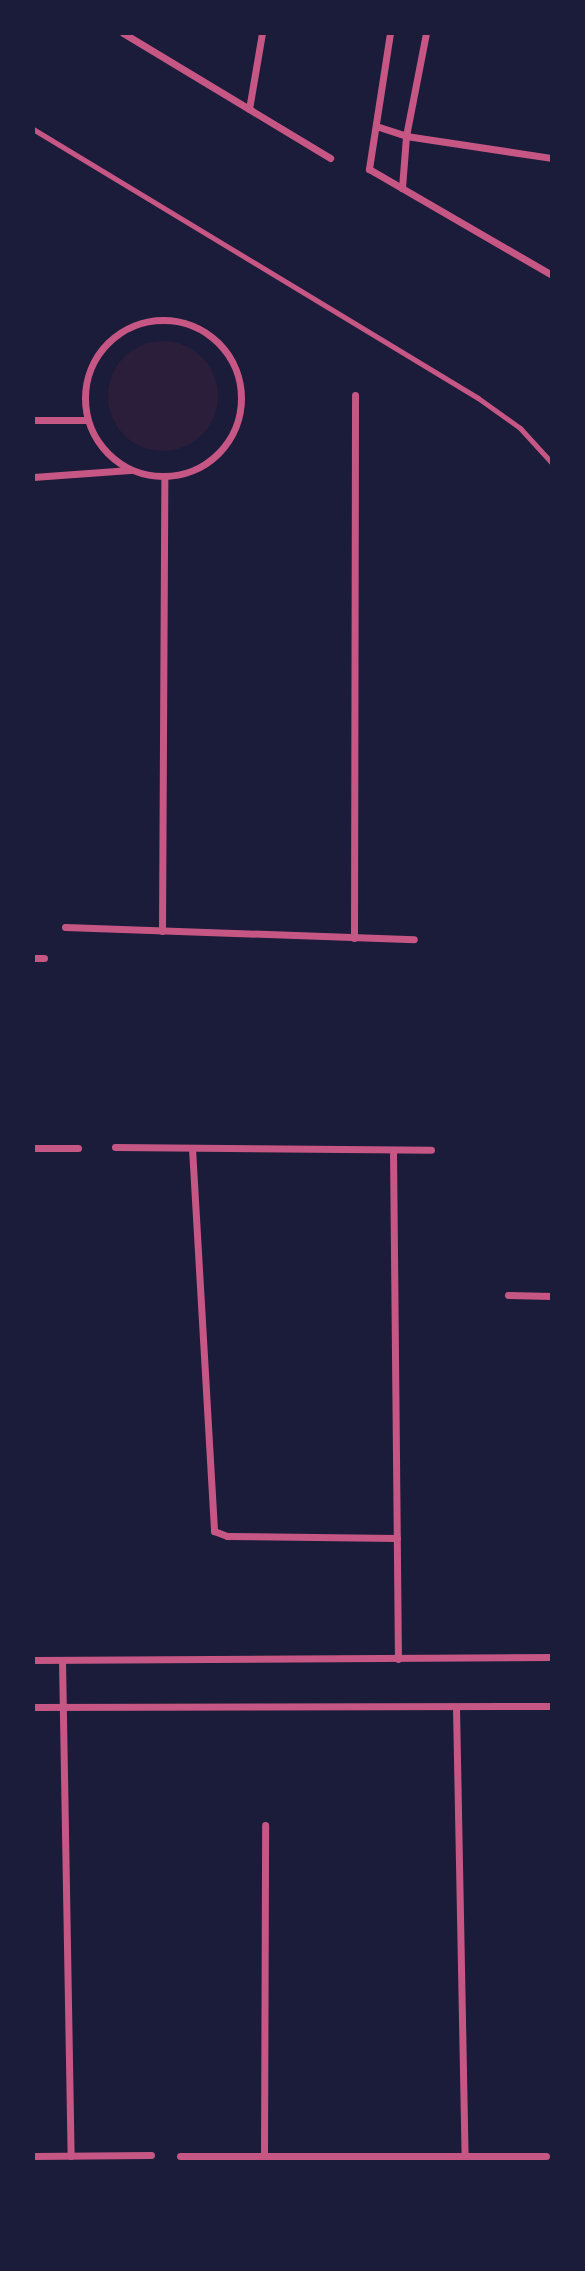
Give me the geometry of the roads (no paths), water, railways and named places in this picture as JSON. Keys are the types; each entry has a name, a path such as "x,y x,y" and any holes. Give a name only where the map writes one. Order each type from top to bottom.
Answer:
{"street":[{"path":"123,33 330,158"},
{"path":"250,109 262,33"},
{"path":"390,33 369,169 552,275"},
{"path":"402,188 406,136 426,33"},
{"path":"376,126 406,136 552,158"},
{"path":"33,477 132,470 164,476 208,463 226,444 238,421 241,394 236,369 221,346 201,330 176,321 149,321 125,330 104,346 90,368 84,394 87,420 112,458 132,470"},
{"path":"354,938 355,395"},
{"path":"33,420 87,420"},
{"path":"162,931 164,476"},
{"path":"65,927 414,939"},
{"path":"33,958 44,958"},
{"path":"115,1147 431,1150"},
{"path":"33,1148 78,1148"},
{"path":"192,1148 214,1531 227,1536 397,1538"},
{"path":"393,1150 398,1658"},
{"path":"508,1295 552,1296"},
{"path":"33,1660 552,1657"},
{"path":"62,1660 71,2155"},
{"path":"33,1707 552,1706"},
{"path":"456,1707 465,2156"},
{"path":"264,2156 265,1825"},
{"path":"33,2156 151,2155"},
{"path":"180,2156 546,2156"}],"lane":[{"path":"33,129 478,398 520,428 552,463"}]}
